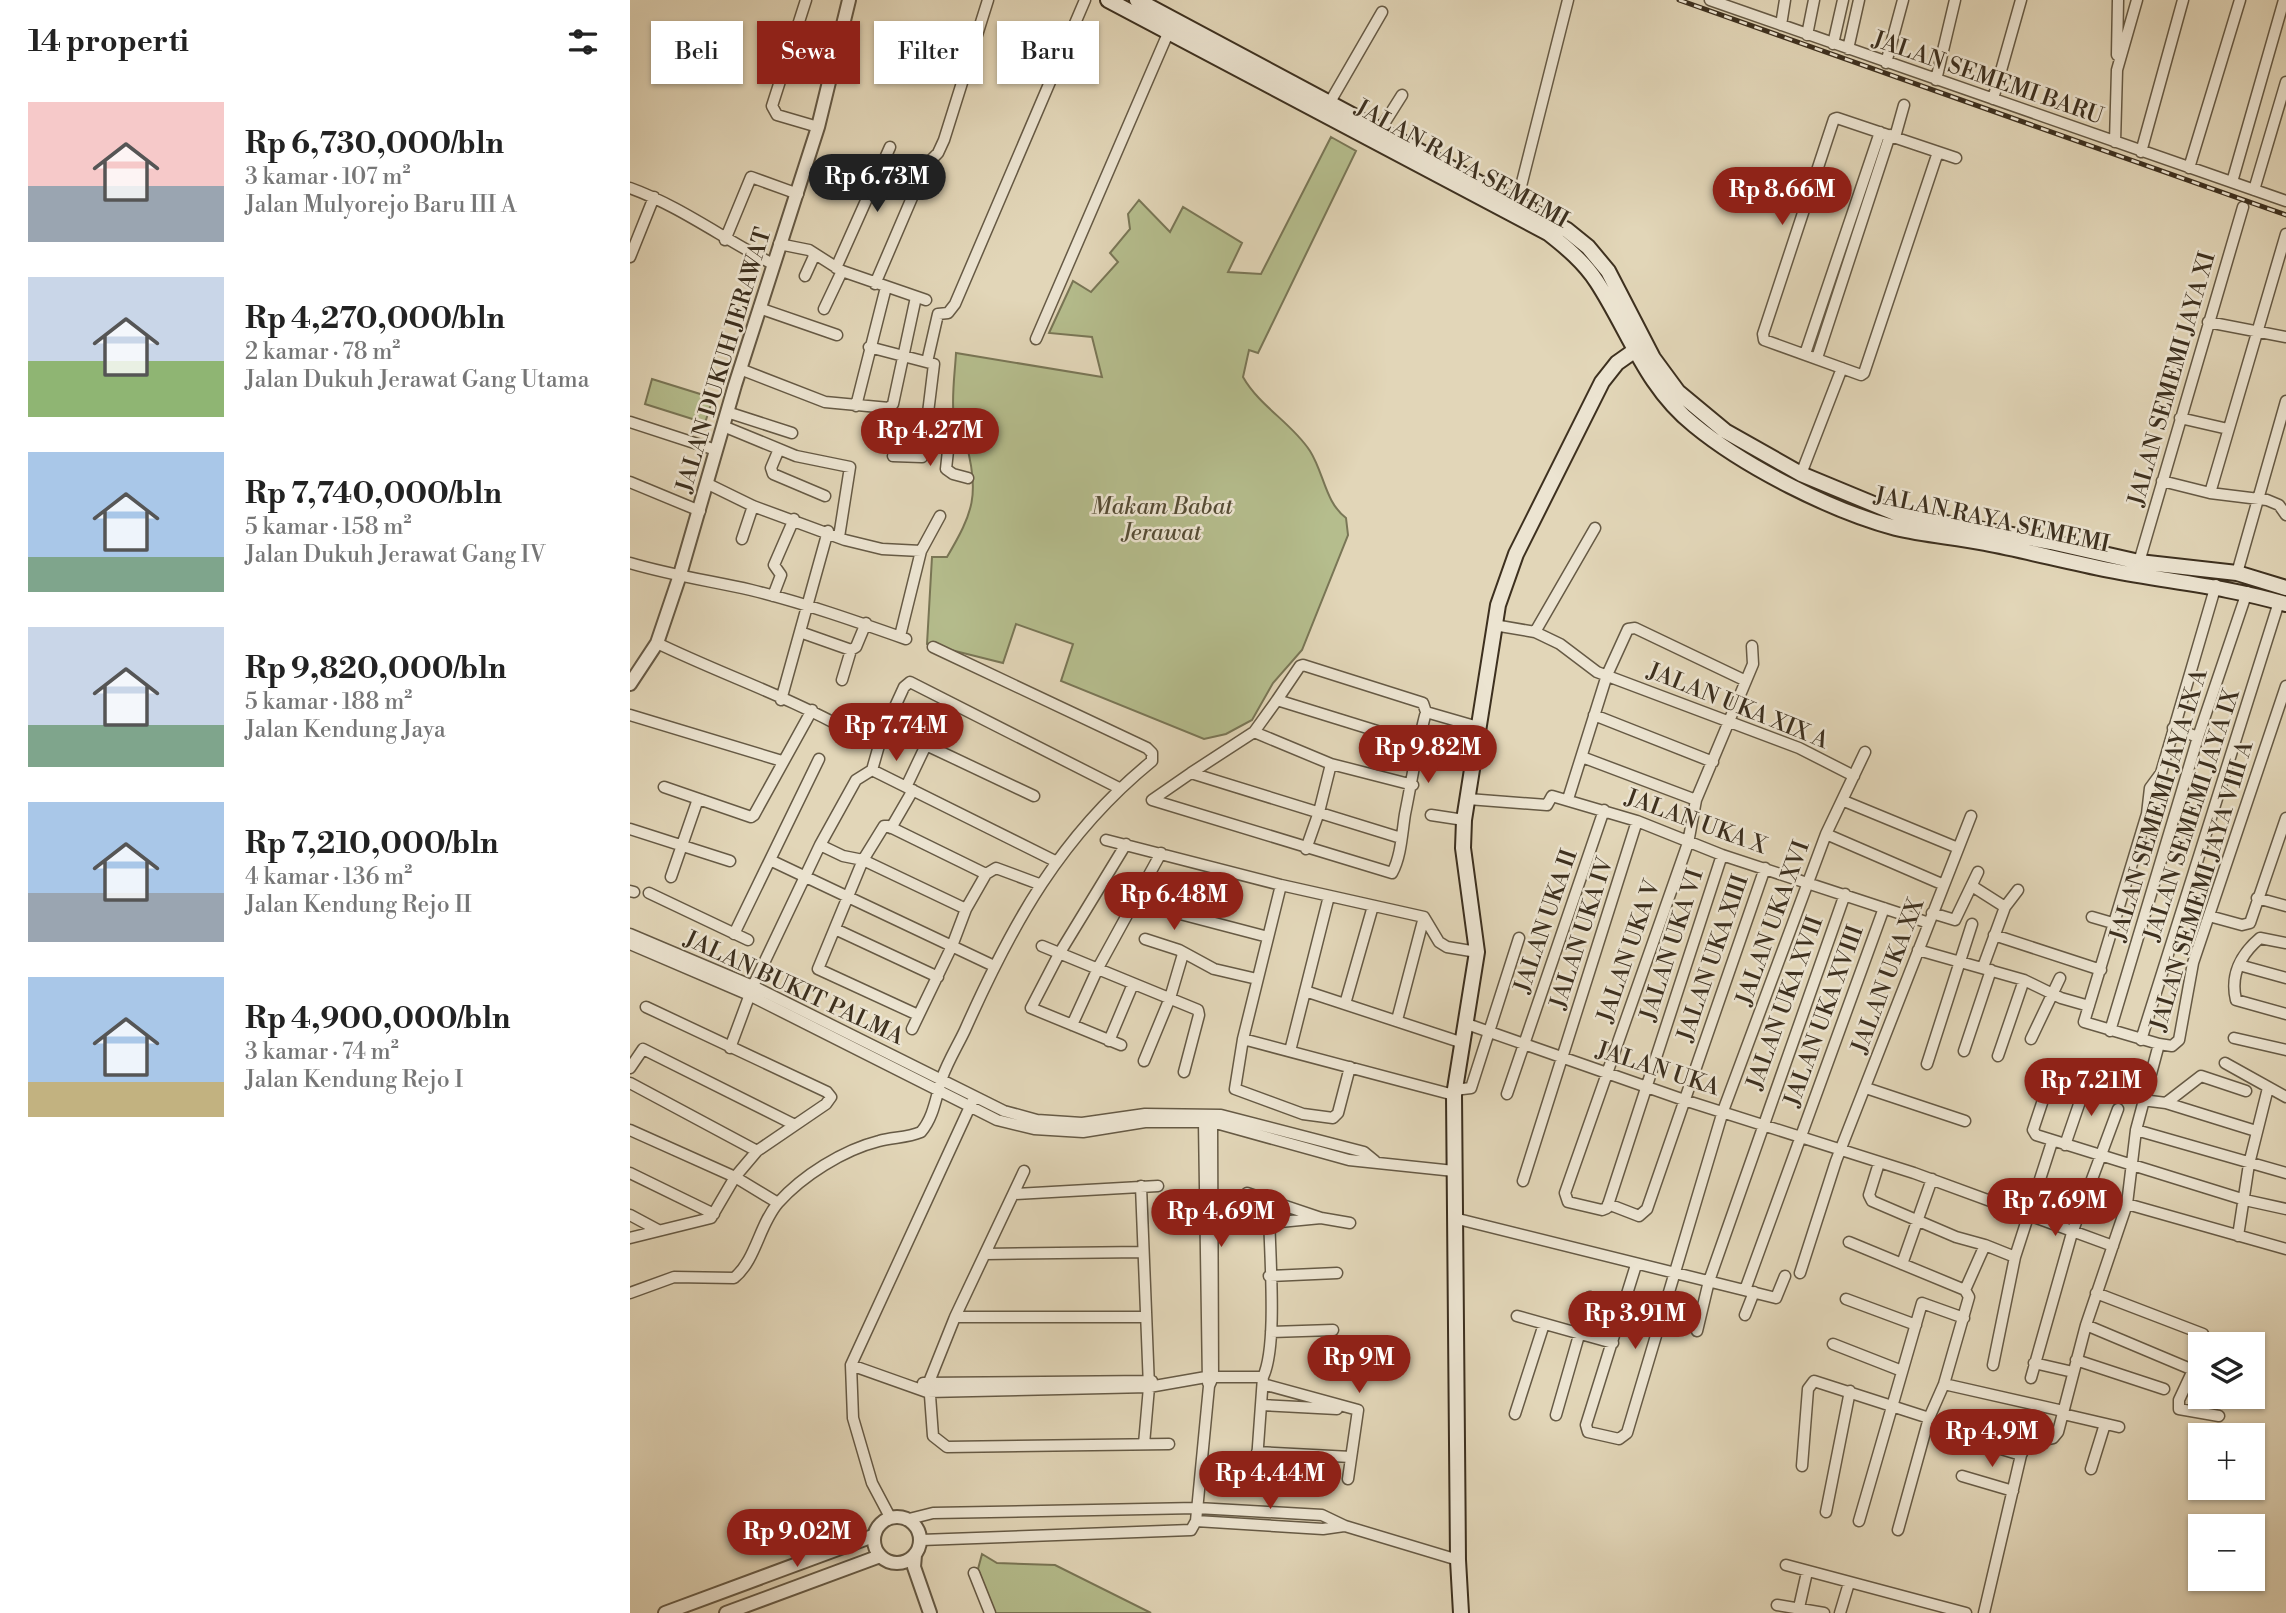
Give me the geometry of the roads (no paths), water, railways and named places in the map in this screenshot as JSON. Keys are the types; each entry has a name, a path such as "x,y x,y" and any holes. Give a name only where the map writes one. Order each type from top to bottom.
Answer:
{"main road":[{"name":"JALAN RAYA SEMEMI","path":"1108,0 1167,36 1330,102 1351,121 1380,130 1567,230 1596,256 1617,286 1653,358 1678,392 1725,431 1896,528 1996,545 2111,570 2216,585 2283,603"},
{"name":"JALAN RAYA SEMEMI","path":"1137,0 1252,70 1351,121 1520,217 1557,241 1596,280 1634,351 1672,406 1724,449 1845,501 1900,515 2038,539 2139,562 2237,573 2286,588"},
{"path":"1461,1613 1458,1560 1454,1093 1460,1042 1478,952 1463,848 1464,820 1478,727 1488,682 1494,625 1516,554 1602,382 1617,363 1634,351"}],"street":[{"path":"806,0 772,106 777,115 818,127"},
{"name":"JALAN DUKUH JERAWAT","path":"630,684 636,668 657,643 680,578 740,369 818,127 849,0"},
{"path":"875,284 926,165 938,153 944,140 988,0"},
{"name":"JALAN RAYA SEMEMI","path":"1517,202 1568,0"},
{"name":"JALAN SEMEMI BARU","path":"1710,0 1738,5 1807,35 2286,201"},
{"path":"1780,25 1785,0"},
{"path":"1807,35 1814,0"},
{"path":"1833,44 1843,0"},
{"path":"1848,49 1859,0"},
{"path":"1886,63 1903,0"},
{"path":"1936,80 1955,0"},
{"path":"1993,99 2021,0"},
{"path":"2115,142 2118,0"},
{"path":"2117,70 2137,0"},
{"path":"2141,152 2183,0"},
{"path":"2189,167 2239,0"},
{"path":"2232,182 2284,0"},
{"path":"927,362 938,314 948,313 1085,1"},
{"path":"1330,102 1382,12"},
{"path":"1036,338 1167,36"},
{"path":"2255,190 2286,82"},
{"path":"1380,130 1402,95"},
{"path":"1805,354 1840,250 1888,135 1904,105"},
{"path":"1937,152 1864,373 1861,375 1764,340 1832,121 1837,118 1956,158"},
{"path":"1817,358 1888,135"},
{"path":"824,309 890,147"},
{"path":"725,240 751,177 798,194"},
{"path":"630,188 654,197 725,240 773,264"},
{"path":"630,257 634,232 654,197"},
{"name":"JALAN SEMEMI JAYA XI","path":"2139,562 2243,207"},
{"path":"2210,493 2286,234"},
{"path":"740,369 825,402 856,406 892,406 921,298 839,270 800,247 779,244"},
{"path":"1840,250 1852,253"},
{"path":"805,276 815,254"},
{"path":"856,406 886,287"},
{"path":"759,309 837,335"},
{"path":"2208,322 2257,329 2286,337"},
{"path":"869,347 927,362 935,368 922,457 892,456"},
{"path":"1801,474 1842,368"},
{"path":"2237,573 2257,499 2281,437 2286,401"},
{"path":"727,412 792,433"},
{"path":"2180,418 2228,429"},
{"path":"927,421 963,424"},
{"path":"630,422 716,450"},
{"path":"951,423 946,469 968,478"},
{"path":"723,426 779,449 850,467 839,537"},
{"path":"779,449 771,468 773,474 825,496"},
{"path":"2162,481 2210,493 2276,502 2286,515"},
{"path":"630,482 700,511"},
{"path":"708,484 753,506 839,537 882,549 921,551"},
{"path":"742,539 753,506"},
{"path":"630,563 680,578 807,605 866,623 903,638 921,551 940,516"},
{"path":"773,596 782,575 774,565 794,519"},
{"path":"1535,632 1595,528"},
{"path":"781,700 828,531"},
{"path":"1984,1613 2021,1455 2027,1443 2056,1436 2086,1325 2127,1204 2142,1100 2159,1044 2085,1022 2147,814 2148,795 2161,773 2216,585"},
{"name":"JALAN SEMEMI JAYA IX A","path":"2110,1031 2198,737 2247,592"},
{"name":"JALAN SEMEMI JAYA IX","path":"2141,1040 2283,603"},
{"path":"842,680 851,650 856,647 866,623"},
{"name":"JALAN UKA XIX A","path":"1494,625 1535,632 1560,644 1597,673 1607,674 1800,748 1854,776"},
{"name":"JALAN UKA XIX A","path":"1607,674 1631,628 1744,680"},
{"path":"800,632 851,650"},
{"path":"657,643 781,700 813,710 851,732"},
{"name":"JALAN UKA V","path":"1607,1207 1565,1199 1606,1073 1688,842 1696,800 1731,722 1744,680 1753,664 1752,646"},
{"path":"630,1293 674,1277 734,1278 743,1269 778,1203 830,1162 859,1148 921,1132 945,1087 994,966 1039,884 1055,860 1119,788 1152,761 1152,753 1147,748 933,647"},
{"path":"1301,665 1423,702 1426,712 1394,871 1390,873 1153,803 1153,797 1254,732 1277,700 1301,665"},
{"path":"1468,799 1547,805 1552,796 1568,799 1607,674"},
{"path":"751,990 820,845 856,780 872,770 882,735 906,684 914,684 1119,788"},
{"name":"JALAN SEMEMI JAYA VIII A","path":"2159,1044 2172,1046 2179,1040 2193,963 2286,686"},
{"path":"1277,700 1419,744"},
{"path":"891,828 947,701"},
{"path":"664,788 751,817 757,813 782,761 813,710"},
{"path":"1426,712 1478,727"},
{"path":"630,715 782,761"},
{"path":"1594,715 1713,762"},
{"path":"2173,728 2198,737"},
{"path":"1254,732 1331,764 1413,785"},
{"path":"926,745 1034,796"},
{"name":"JALAN UKA XVI","path":"1613,1343 1587,1429 1595,1435 1619,1439 1627,1433 1723,1111 1826,834 1865,752"},
{"path":"1582,757 1696,800"},
{"path":"734,934 819,759"},
{"path":"1306,849 1319,813 1331,764"},
{"path":"872,770 1055,860"},
{"path":"1191,773 1401,838"},
{"path":"671,877 698,799"},
{"name":"JALAN UKA X","path":"1568,799 1637,821 1722,855 1810,881 1884,908 1931,918"},
{"path":"1844,801 1958,848"},
{"name":"JALAN UKA II","path":"1507,1094 1604,810"},
{"path":"1431,815 1464,820"},
{"name":"JALAN UKA XX","path":"1800,1273 1840,1150 1971,816"},
{"path":"2209,916 2246,925 2286,818"},
{"name":"JALAN UKA IV","path":"1523,1181 1561,1057 1602,939 1637,821"},
{"path":"918,1015 818,969 863,860 884,826 986,874"},
{"path":"630,829 730,861"},
{"path":"1826,834 1944,885"},
{"path":"1106,839 1282,885 1424,917 1439,943 1478,952"},
{"path":"1121,1045 1031,1008 1059,954 1126,844"},
{"path":"820,845 843,856 863,860 966,909"},
{"path":"1072,1025 1098,968 1161,853"},
{"name":"JALAN UKA VI","path":"1607,1207 1722,855"},
{"path":"772,860 994,966"},
{"name":"JALAN UKA XIII","path":"1607,1207 1639,1216 1644,1214 1765,867"},
{"path":"912,1029 952,946 966,909 986,874 995,868 1039,884"},
{"path":"1931,918 1955,920 1978,872"},
{"path":"1282,885 1233,1086 1237,1091 1303,1114 1329,1119 1338,1113 1350,1067"},
{"path":"1972,886 2006,907"},
{"path":"1964,1051 1994,935 2006,907 2018,890"},
{"path":"649,893 748,940"},
{"name":"JALAN UKA XVII","path":"1697,1331 1709,1281 1845,894"},
{"path":"1290,1051 1329,895"},
{"path":"2257,898 2286,906"},
{"path":"1345,1004 1373,906"},
{"name":"JALAN UKA XVIII","path":"1745,1315 1749,1291 1800,1138 1884,908"},
{"path":"1165,910 1268,937"},
{"path":"2092,916 2116,924"},
{"path":"1397,1020 1424,917"},
{"path":"1927,1064 1972,923"},
{"path":"835,929 937,977"},
{"name":"JALAN BUKIT PALMA","path":"630,934 751,990 969,1099 997,1120 1034,1129 1083,1127"},
{"path":"1994,935 2101,970"},
{"path":"1243,1039 1454,1093 1471,1088 1520,938"},
{"path":"2286,943 2260,938 2239,965 2233,982 2236,1000 2286,1014"},
{"path":"1145,939 1214,969 1257,979"},
{"name":"JALAN BUKIT PALMA","path":"630,944 751,990"},
{"path":"1042,946 1199,1012 1184,1072"},
{"path":"1918,950 2024,980 2089,1006"},
{"path":"1144,1061 1170,998 1183,954"},
{"path":"2239,965 2286,978"},
{"path":"2031,1039 2060,978"},
{"path":"1998,1056 2024,980"},
{"path":"1109,1041 1133,984"},
{"name":"JALAN BUKIT PALMA","path":"730,1048 751,990"},
{"path":"1305,991 1460,1042"},
{"path":"630,1238 658,1230 697,1224 714,1214 735,1177 757,1151 826,1104 831,1095 646,1007"},
{"name":"JALAN UKA","path":"1464,1023 1684,1100 1912,1172 2113,1246"},
{"path":"2234,1038 2286,1051"},
{"path":"630,1068 643,1049 793,1124"},
{"path":"2225,1063 2286,1097"},
{"path":"2166,1103 2201,1076 2246,1091"},
{"path":"2065,1145 2087,1081"},
{"path":"630,1083 757,1151"},
{"path":"1866,1087 1965,1121"},
{"path":"2238,1236 2249,1164 2268,1088"},
{"path":"2046,1091 2033,1132 2052,1142 2245,1200 2286,1209"},
{"path":"890,1517 872,1483 853,1418 851,1365 969,1099"},
{"path":"2142,1100 2166,1103 2256,1130"},
{"path":"2031,1378 2072,1233 2118,1109"},
{"path":"1083,1127 1145,1114 1205,1113 1349,1160 1454,1171"},
{"path":"1083,1127 1145,1122 1208,1122 1272,1133"},
{"path":"921,1540 1191,1530 1196,1521 1210,1380 1208,1122"},
{"path":"630,1130 735,1177 778,1203"},
{"path":"2136,1130 2286,1173"},
{"path":"1993,1366 2015,1257 2052,1142"},
{"path":"1879,1163 1871,1200 1919,1222 2015,1257"},
{"path":"1024,1171 955,1317 928,1387 933,1436 947,1447 1169,1444"},
{"path":"630,1173 714,1214"},
{"path":"1902,1264 1919,1222 1931,1179"},
{"path":"1141,1186 1146,1317 1152,1383 1144,1444"},
{"path":"1015,1194 1158,1186"},
{"path":"1247,1193 1321,1218 1350,1223"},
{"path":"1256,1475 1263,1380 1269,1366 1269,1199"},
{"path":"2127,1204 2286,1249"},
{"path":"630,1215 658,1230"},
{"path":"1269,1223 1321,1218"},
{"path":"1454,1218 1777,1298 1785,1276"},
{"path":"1849,1242 1965,1290 1969,1297 1944,1384 1929,1418 1898,1530"},
{"path":"1965,1290 1985,1245"},
{"path":"985,1254 1143,1252"},
{"path":"1517,1316 1613,1343 1636,1265"},
{"path":"1269,1276 1337,1273"},
{"path":"2096,1293 2198,1332"},
{"path":"1556,1415 1590,1297"},
{"path":"1846,1299 1916,1325"},
{"path":"1858,1521 1922,1303 1964,1318"},
{"path":"955,1317 1146,1317"},
{"path":"1515,1414 1544,1324"},
{"path":"2086,1325 2188,1368"},
{"path":"1270,1332 1333,1330"},
{"path":"1833,1344 1902,1371"},
{"path":"2076,1360 2164,1389"},
{"path":"2034,1363 2073,1372"},
{"path":"851,1365 912,1385 928,1387 1263,1380 1358,1410"},
{"path":"1802,1466 1811,1384 1817,1380 1929,1418"},
{"path":"1944,1384 2119,1427"},
{"path":"2188,1385 2179,1401 2179,1409 2219,1416"},
{"path":"1826,1512 1850,1391"},
{"path":"1261,1405 1358,1410"},
{"path":"1348,1479 1358,1410"},
{"path":"2091,1469 2105,1423"},
{"path":"1968,1439 2021,1455"},
{"path":"1258,1452 1351,1457"},
{"path":"1962,1476 2012,1491"},
{"path":"665,1613 873,1536 882,1521 890,1517 909,1519 933,1513 1197,1508 1322,1515 1345,1526 1458,1560"},
{"path":"909,1519 918,1528 921,1540 914,1567 930,1613"},
{"path":"1196,1521 1323,1529 1345,1526"},
{"path":"873,1536 880,1556"},
{"path":"899,1563 915,1555"},
{"path":"726,1613 880,1556 899,1563 906,1570 921,1613"},
{"path":"1786,1565 1966,1613"},
{"path":"1799,1611 1807,1572"},
{"path":"974,1573 990,1613"},
{"path":"1840,1613 1849,1583"},
{"path":"1777,1605 1799,1611 1824,1613"}],"railway":[{"path":"1679,0 2286,215"}],"park label":[{"name":"Makam Babat Jerawat","path":"1162,520"}]}
